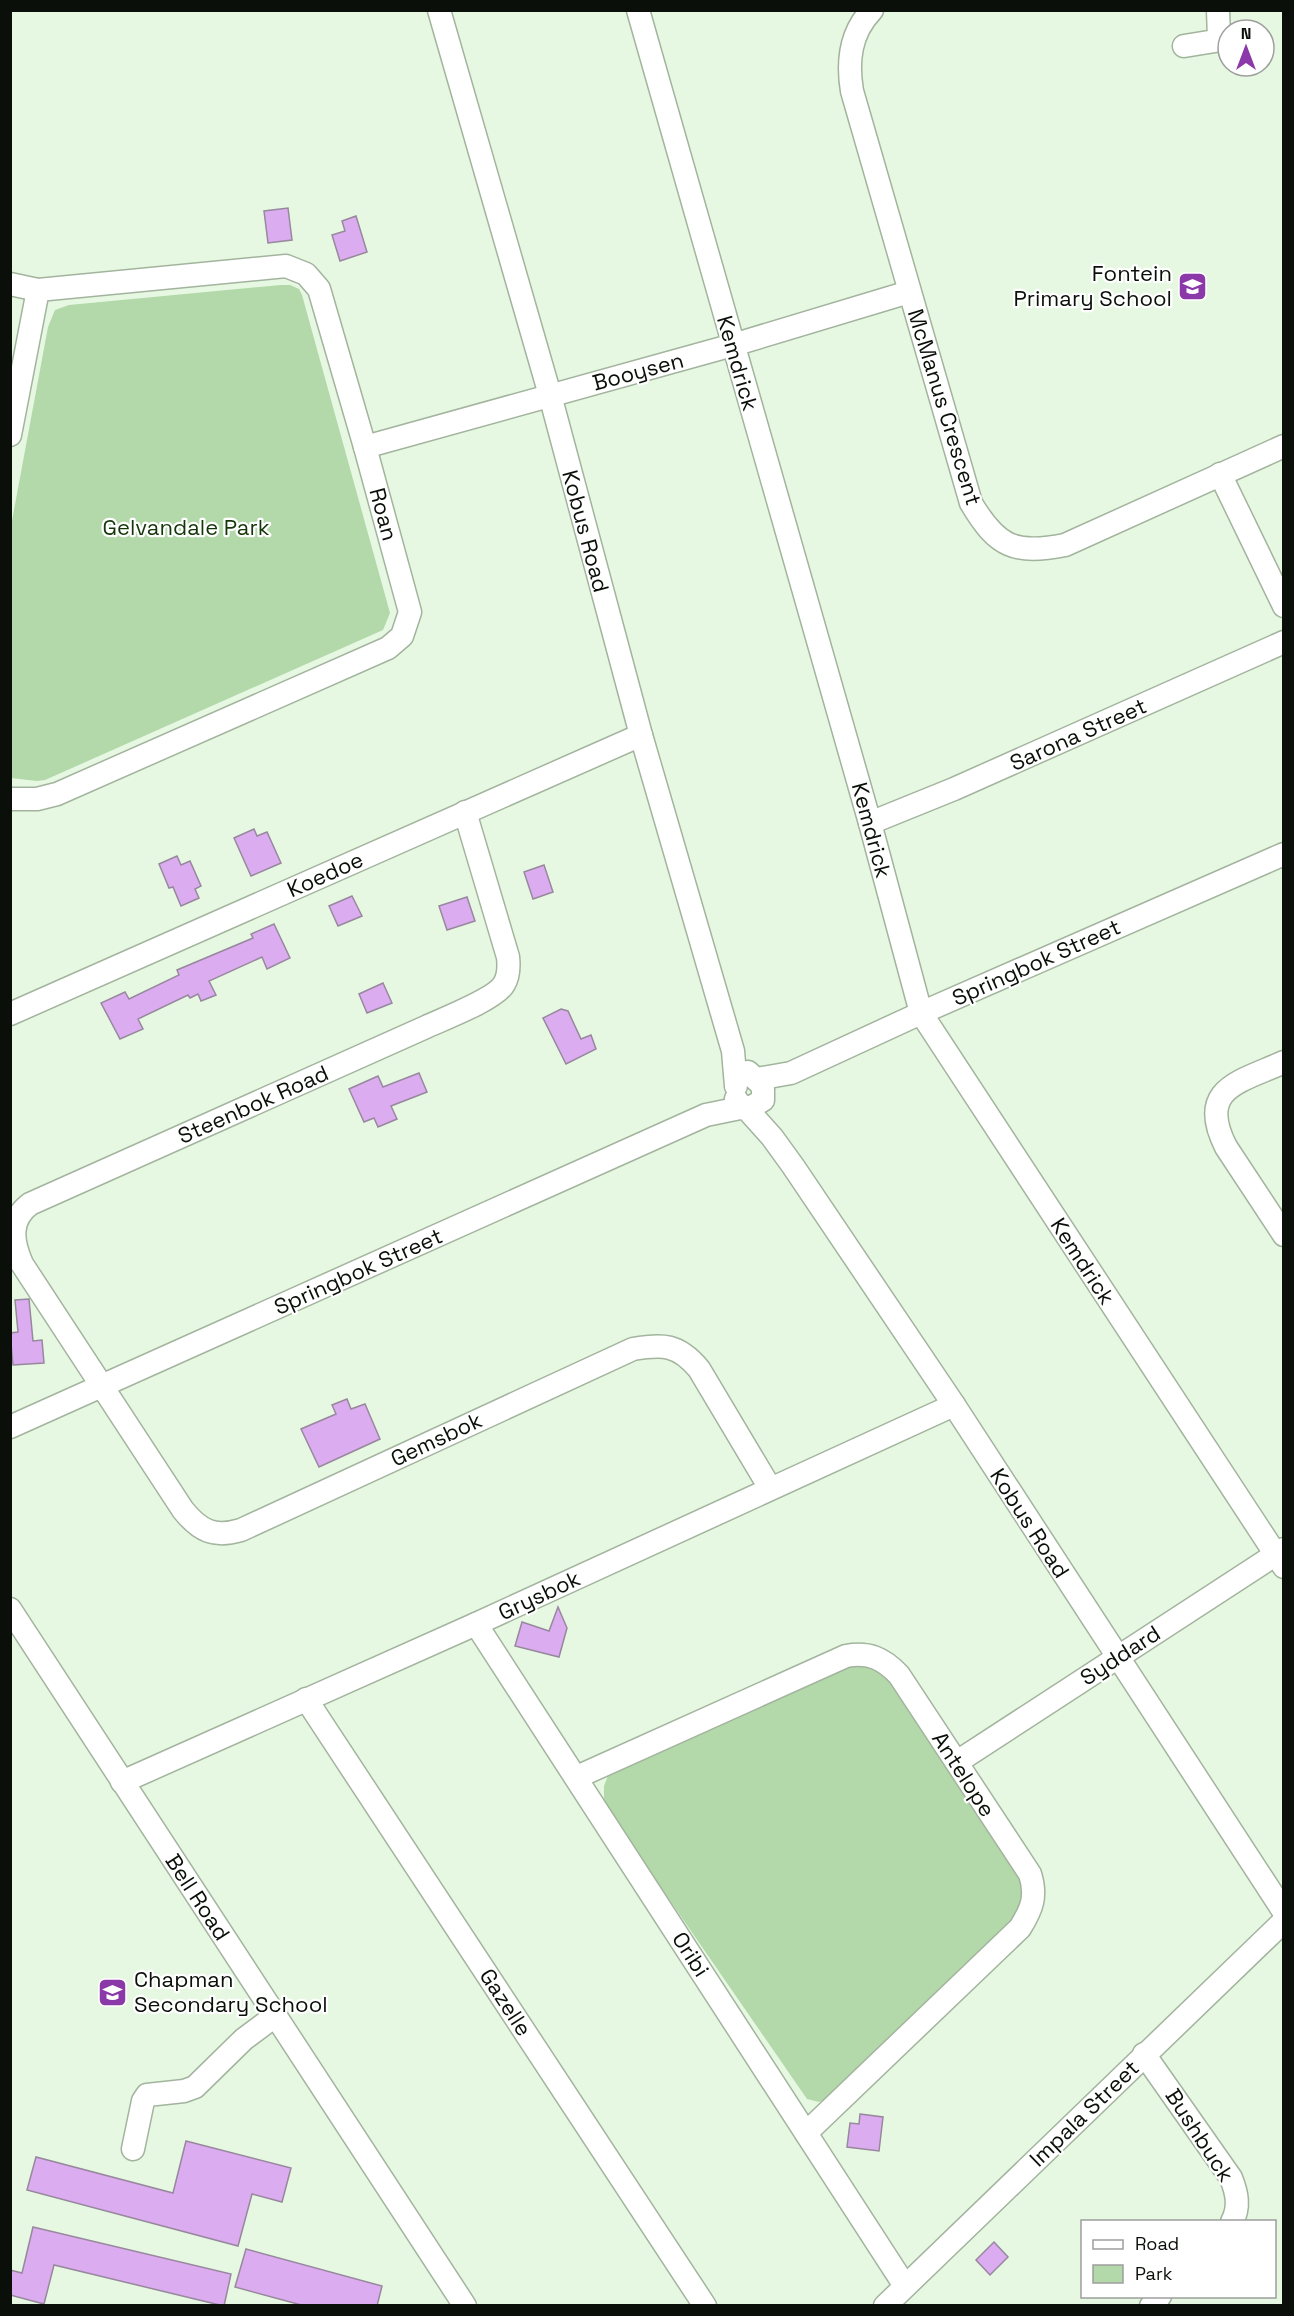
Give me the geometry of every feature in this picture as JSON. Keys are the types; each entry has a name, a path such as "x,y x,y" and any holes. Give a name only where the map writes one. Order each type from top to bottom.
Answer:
{"street":[{"name":"Kobus Road","path":"439,10 550,395 641,735 733,1051 750,1092 771,1137 954,1406 1284,1912"},
{"name":"Kemdrick","path":"638,10 870,823 921,1013 1281,1557"},
{"name":"McManus Crescent","path":"872,10 854,37 849,70 852,91 971,502 982,521 1004,542 1023,550 1041,550 1065,545 1284,446"},
{"path":"1184,46 1215,42 1219,38 1218,10"},
{"name":"Roan","path":"10,284 38,290 271,266 296,268 306,274 319,289 410,612 402,636 388,648 57,794 37,799 10,798"},
{"path":"10,435 38,290"},
{"name":"Booysen","path":"365,447 733,345 909,292"},
{"path":"1220,474 1284,606"},
{"name":"Sarona Street","path":"870,823 965,784 1284,642"},
{"name":"Koedoe","path":"10,1014 641,735"},
{"name":"Steenbok Road","path":"104,1386 22,1263 14,1238 14,1227 20,1211 51,1194 477,1004 501,990 507,978 508,957 465,812"},
{"name":"Springbok Street","path":"10,1427 706,1115 750,1092 921,1013 1284,854"},
{"path":"1284,1062 1227,1089 1221,1094 1216,1114 1219,1133 1226,1147 1284,1235"},
{"name":"Gemsbok","path":"104,1386 183,1510 202,1528 218,1534 225,1535 241,1530 633,1349 653,1346 664,1346 677,1350 689,1357 699,1369 770,1488"},
{"name":"Grysbok","path":"122,1782 476,1624 954,1406"},
{"name":"Syddard","path":"957,1762 1117,1657 1281,1557"},
{"name":"Bell Road","path":"10,1609 465,2306"},
{"name":"Oribi","path":"476,1624 905,2286"},
{"name":"Antelope","path":"577,1777 831,1662 856,1654 875,1656 884,1660 900,1675 1030,1874 1035,1895 1030,1912 1020,1928 806,2133"},
{"name":"Gazelle","path":"306,1699 705,2306"},
{"name":"Impala Street","path":"885,2306 1144,2054 1284,1922"},
{"path":"133,2149 147,2095 184,2091 195,2087 244,2039 275,2016"},
{"name":"Bushbuck","path":"1144,2054 1231,2178 1238,2205 1233,2220"}],"green space":[{"name":"Gelvandale Park","path":"290,285 299,289 302,295 390,613 383,630 45,780 11,778 11,526 48,327 55,310 69,305"},
{"path":"866,1663 894,1682 1026,1887 1022,1911 830,2097 819,2102 807,2099 604,1805 604,1786 609,1773 850,1664"}],"building":[{"path":"288,208 292,240 268,243 264,211"},
{"path":"356,216 367,252 340,261 332,235 345,231 342,221"},
{"path":"254,829 257,836 267,832 281,863 251,876 234,838"},
{"path":"177,856 181,865 190,861 201,886 195,889 199,898 181,906 173,887 169,888 159,864"},
{"path":"544,865 553,892 533,899 524,872"},
{"path":"352,896 362,916 338,926 329,906"},
{"path":"467,897 475,921 447,930 439,906"},
{"path":"274,924 290,958 267,969 262,957 209,981 216,995 201,1001 198,994 190,998 188,995 138,1019 143,1029 120,1039 101,1003 125,992 129,999 179,975 177,970 253,938 251,934"},
{"path":"383,983 392,1003 367,1013 359,994"},
{"path":"561,1009 568,1011 581,1039 591,1035 596,1049 566,1064 543,1018"},
{"path":"419,1073 427,1092 391,1106 397,1119 378,1127 374,1118 364,1122 349,1089 378,1076 383,1087"},
{"path":"29,1299 33,1341 42,1340 44,1363 13,1365 10,1333 18,1332 15,1300"},
{"path":"347,1399 351,1409 365,1404 380,1439 319,1467 301,1429 336,1414 332,1405"},
{"path":"558,1607 567,1628 559,1657 515,1646 522,1622 549,1631"},
{"path":"860,2114 883,2117 879,2151 847,2147 850,2123 859,2124"},
{"path":"186,2141 291,2168 282,2202 252,2194 238,2246 27,2190 36,2157 173,2193"},
{"path":"33,2227 231,2274 224,2306 54,2265 44,2304 10,2295 10,2270 22,2273"},
{"path":"994,2242 1008,2257 990,2275 976,2260"},
{"path":"246,2249 382,2286 377,2306 305,2306 235,2287"}],"place":[{"name":"Fontein Primary School","path":"1193,286"},
{"name":"Chapman Secondary School","path":"113,1992"}]}
